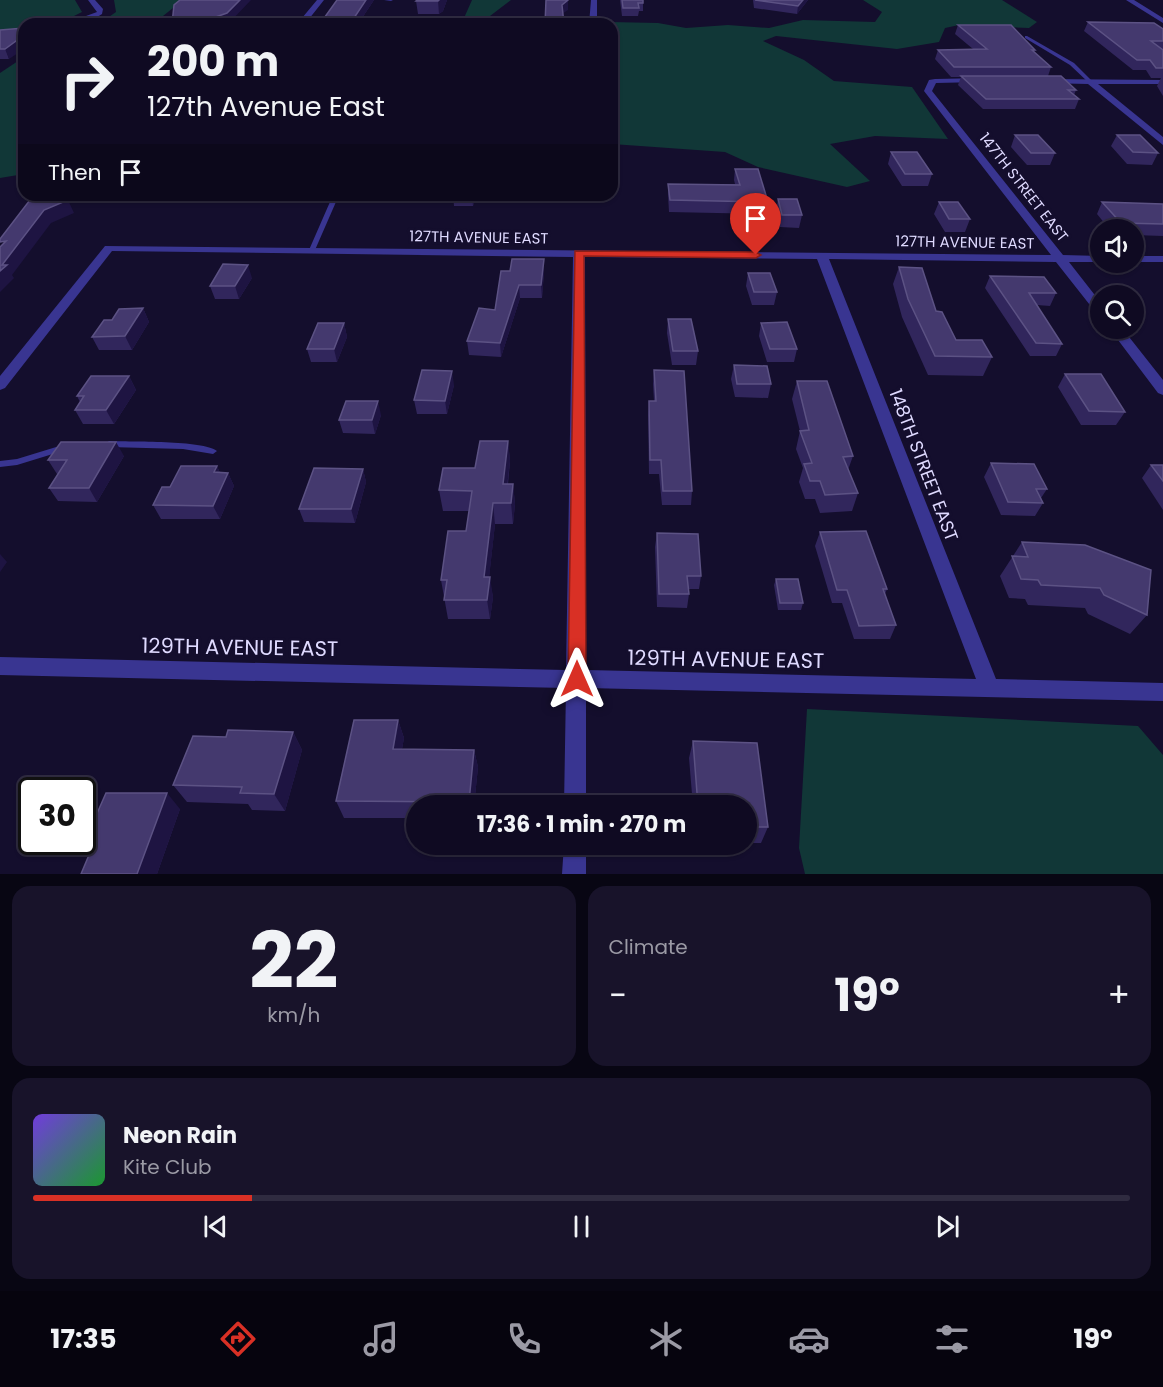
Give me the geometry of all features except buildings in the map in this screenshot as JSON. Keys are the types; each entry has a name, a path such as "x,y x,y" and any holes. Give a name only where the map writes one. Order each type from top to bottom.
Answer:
{"street":[{"path":"91,0 100,13 93,18"},
{"path":"306,18 321,0"},
{"path":"593,18 594,0"},
{"path":"1129,0 1163,21"},
{"name":"147TH STREET EAST","path":"995,80 932,82 928,88 931,95 1090,297"},
{"path":"1038,81 1163,82"},
{"path":"1090,81 1163,142"},
{"name":"127TH AVENUE EAST","path":"0,385 109,248 1090,259"},
{"path":"575,795 579,253"},
{"name":"148TH STREET EAST","path":"822,256 990,689"},
{"path":"1144,259 1163,259"},
{"path":"1124,339 1163,390"},
{"name":"129TH AVENUE EAST","path":"0,666 1163,692"},
{"path":"574,874 575,855"}],"lane":[{"path":"386,0 391,0"},
{"path":"1026,37 1072,64 1090,81"},
{"path":"312,250 333,201"},
{"path":"0,464 17,462 75,444"},
{"path":"98,444 183,446 213,451"}],"green space":[{"path":"0,0 75,0 82,12 70,18 18,18 18,29 0,31"},
{"path":"114,0 183,0 160,18 107,18 116,12"},
{"path":"472,0 511,0 490,16 494,18 464,18"},
{"path":"863,0 1002,0 1037,22 1029,28 959,25 945,28 939,42 897,49 776,36 763,41 804,60 834,81 912,87 948,139 875,136 830,144 870,181 847,187 758,167 725,152 618,144 618,22 658,23 686,28 728,25 769,28 803,20 875,22 882,12"},
{"path":"18,61 18,175 0,178 0,73"},
{"path":"807,709 1138,726 1163,755 1163,874 805,874 799,848"}],"route":[{"path":"577,679 579,253 756,255"}]}
